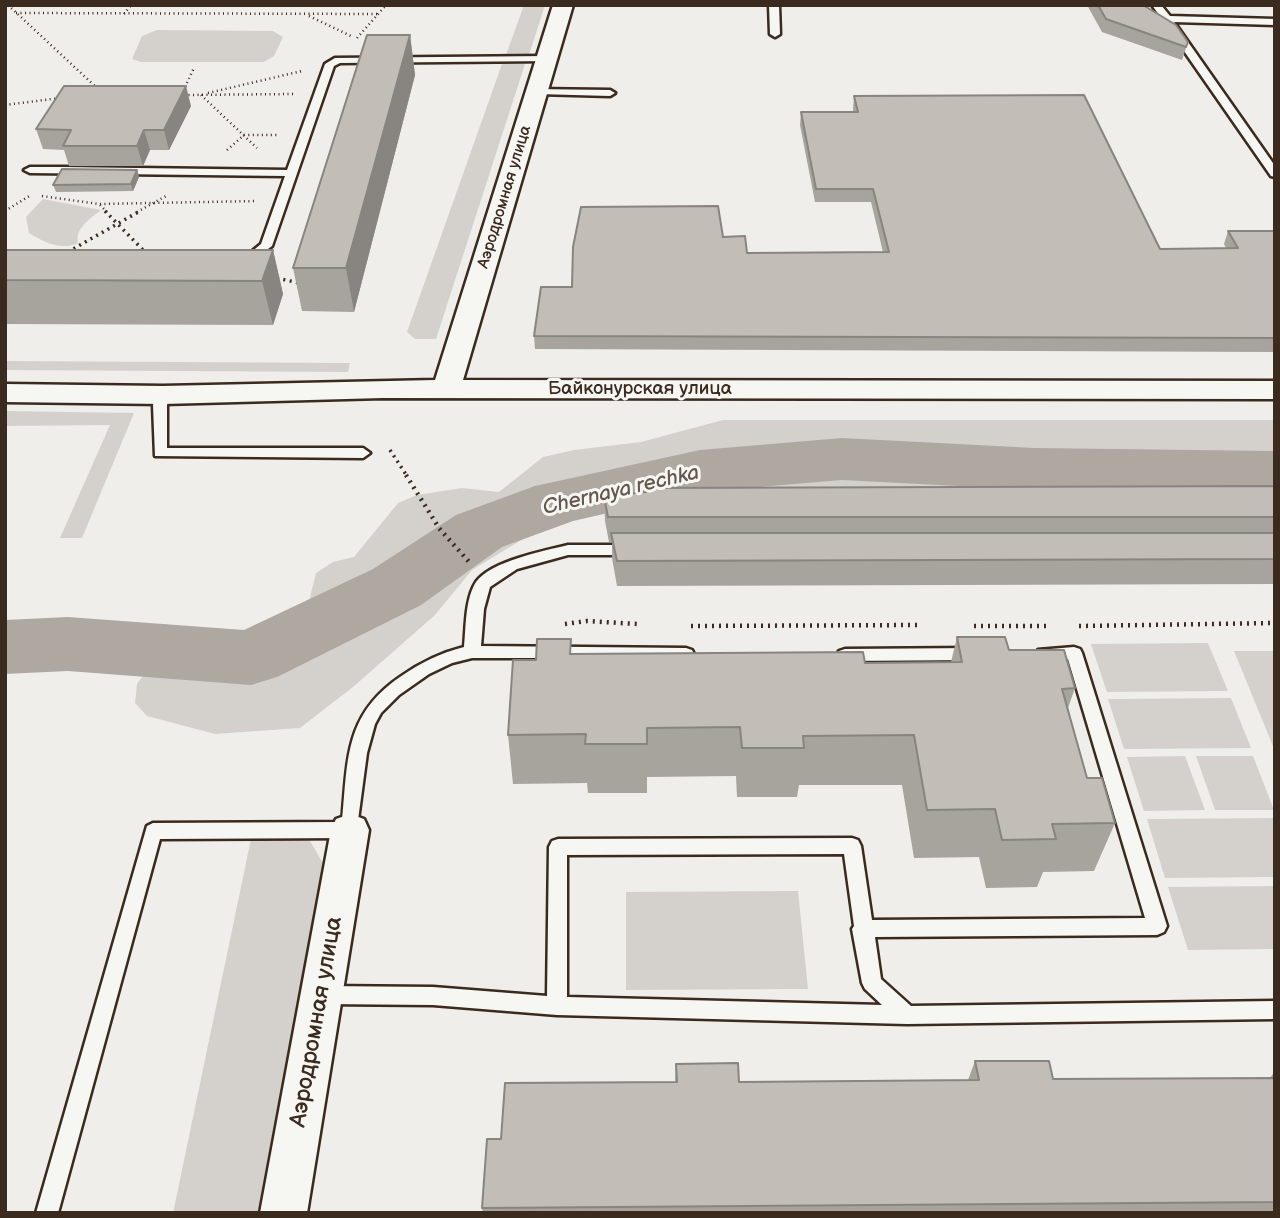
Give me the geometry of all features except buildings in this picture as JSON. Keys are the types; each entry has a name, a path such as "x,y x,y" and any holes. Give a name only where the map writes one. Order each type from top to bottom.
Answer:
{"street":[{"name":"Аэродромная улица","path":"447,388 564,5"},
{"name":"Байконурская улица","path":"5,393 163,395 447,388 1275,390"},
{"name":"Аэродромная улица","path":"284,1213 350,830"}],"lane":[{"path":"774,5 775,34"},
{"path":"1156,5 1275,174"},
{"path":"1167,19 1275,22"},
{"path":"229,267 257,256 266,246 334,62 547,59"},
{"path":"537,92 610,93"},
{"path":"30,170 163,169 207,174 291,173"},
{"path":"163,395 160,405 160,453 363,453"},
{"path":"472,652 476,609 483,584 512,565 568,550 651,550"},
{"path":"47,1213 153,831 350,830 362,738 371,713 390,693 429,665 448,656 472,652 706,654"},
{"path":"862,929 1157,926 1074,653 1021,654"},
{"path":"824,656 995,654"},
{"path":"556,1006 558,847 852,846 872,983 907,1015"},
{"path":"323,995 433,996 556,1006 907,1015 1275,1010"}],"path":[{"path":"8,5 104,94"},
{"path":"124,15 131,5"},
{"path":"201,95 334,62 386,5"},
{"path":"16,13 379,14"},
{"path":"194,68 181,95 320,94"},
{"path":"201,95 264,154"},
{"path":"5,104 67,97 61,107"},
{"path":"68,258 73,249 213,171 221,155 244,135 275,135"},
{"path":"24,189 54,199 99,204 282,201"},
{"path":"99,204 154,260"},
{"path":"272,277 310,286"},
{"path":"386,443 439,528 472,566"},
{"path":"562,624 587,621 647,625"},
{"path":"1065,626 1275,623"},
{"path":"685,626 930,625"},
{"path":"970,625 1052,626"}],"shaded area":[{"path":"524,5 545,5 529,55 506,55"},
{"path":"157,30 273,31 283,37 274,56 264,62 141,62 132,59 142,36"},
{"path":"502,64 525,64 436,339 415,339 407,332"},
{"path":"43,199 101,210 81,228 78,243 59,246 29,233 26,217"},
{"path":"5,361 350,363 348,372 5,370"},
{"path":"5,411 134,413 82,538 60,538 110,425 5,426"},
{"path":"723,420 1275,420 1275,503 834,500 598,511 538,530 472,570 435,615 353,687 300,728 215,734 147,716 135,703 137,684 162,650 189,641 256,647 307,609 316,573 333,562 354,557 398,503 417,495 462,488 499,492 543,457 574,450 641,442"},
{"path":"1208,643 1228,691 1107,692 1091,644"},
{"path":"1234,651 1275,651 1275,751"},
{"path":"1231,698 1251,748 1124,749 1108,699"},
{"path":"1185,756 1205,810 1144,811 1127,757"},
{"path":"1196,756 1253,756 1274,810 1215,810"},
{"path":"1275,818 1275,877 1165,878 1147,819"},
{"path":"307,836 327,870 262,1213 173,1213 251,839"},
{"path":"1275,886 1275,949 1188,950 1168,887"},
{"path":"798,891 808,989 626,990 626,892"}],"waterway":[{"name":"Chernaya rechka","path":"5,647 68,644 251,658 397,587 479,531 558,502 700,471 842,459 1035,469 1275,472"}]}
